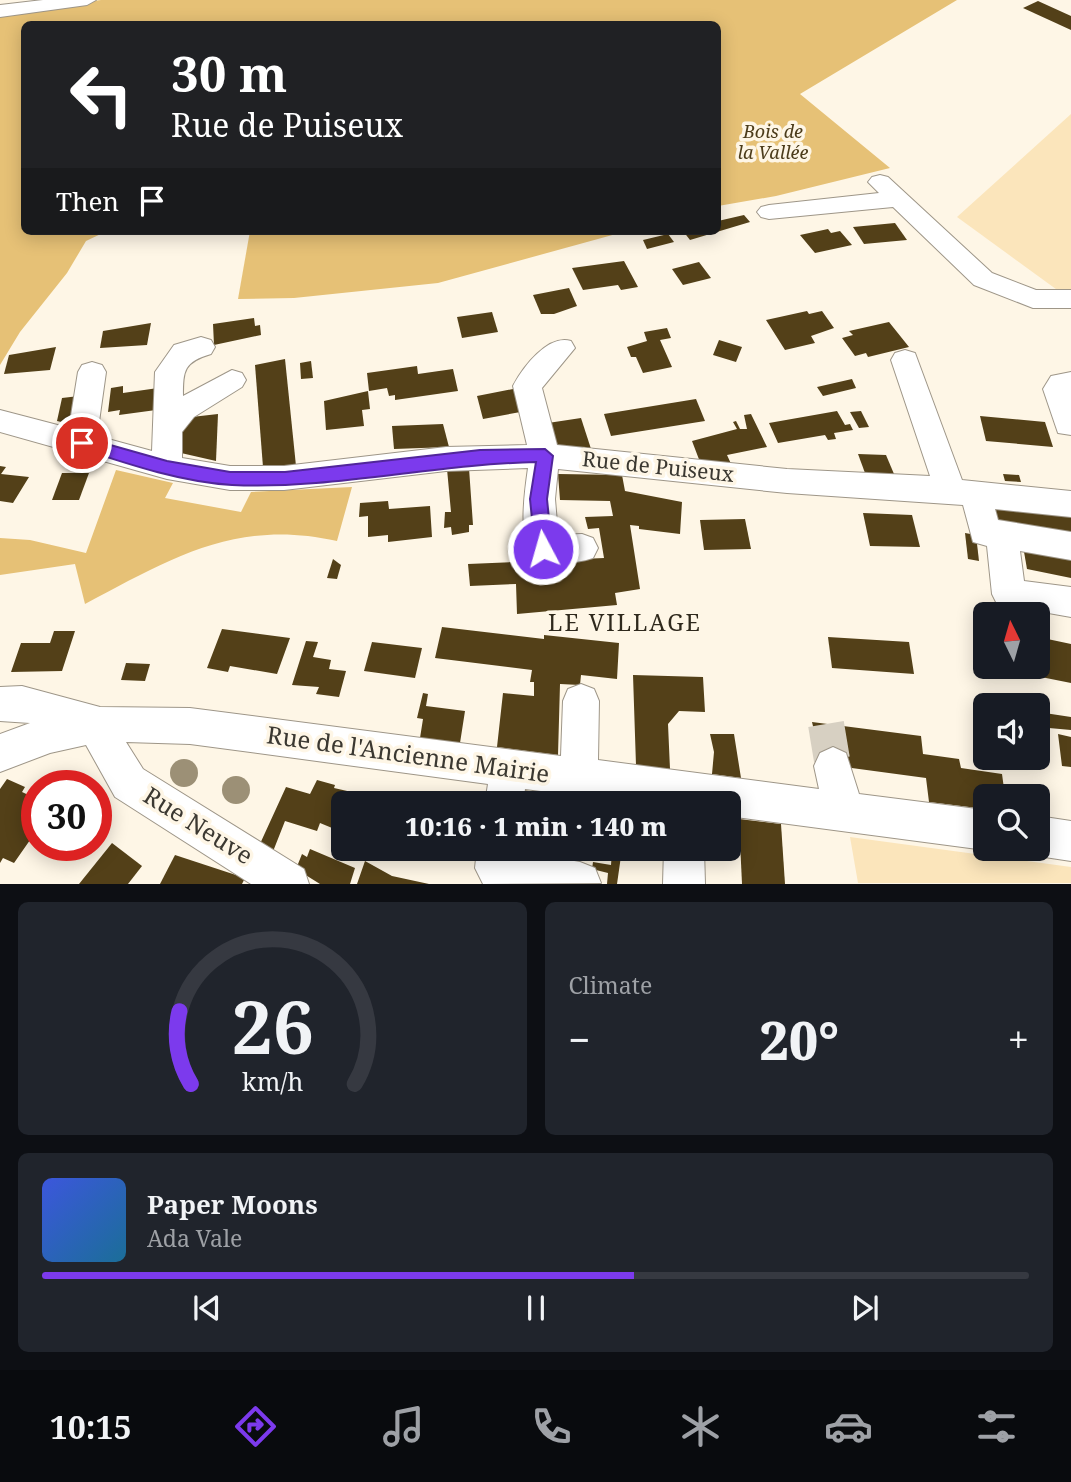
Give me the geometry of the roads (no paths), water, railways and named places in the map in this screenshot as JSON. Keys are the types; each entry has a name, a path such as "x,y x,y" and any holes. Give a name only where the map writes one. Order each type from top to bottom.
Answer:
{"street":[{"path":"0,11 87,0"},
{"path":"880,182 983,279 1033,299 1071,299"},
{"path":"769,212 810,209 860,200 897,200"},
{"path":"167,467 170,372 184,352 201,347"},
{"path":"561,348 527,386 545,456 538,499 543,549 582,548"},
{"path":"905,360 963,493 984,532 1071,546"},
{"path":"82,443 92,372"},
{"path":"169,428 184,409 232,380"},
{"path":"1068,425 1057,389 1061,383 1071,382"},
{"name":"Rue de Puiseux","path":"0,421 167,467 230,478 285,478 446,459 545,456 787,481 963,493 1071,504"},
{"path":"1002,534 1009,594 1071,602"},
{"path":"579,778 581,701"},
{"path":"0,704 22,703 94,723"},
{"name":"Rue de l'Ancienne Mairie","path":"0,753 55,732 94,723 190,726 506,786 579,778 651,791"},
{"name":"Rue Neuve","path":"94,723 129,783 289,884"},
{"path":"833,766 844,811"},
{"name":"Rue de l'Ancienne Mairie","path":"741,808 806,820 844,811 973,828"},
{"path":"1050,838 1071,841"},
{"path":"496,861 495,868 580,883"},
{"path":"684,861 684,884"}],"tunnel":[{"path":"826,724 833,766"}],"district":[{"name":"LE VILLAGE","path":"625,623"}],"park label":[{"name":"Bois de la Vallée","path":"773,142"}]}
